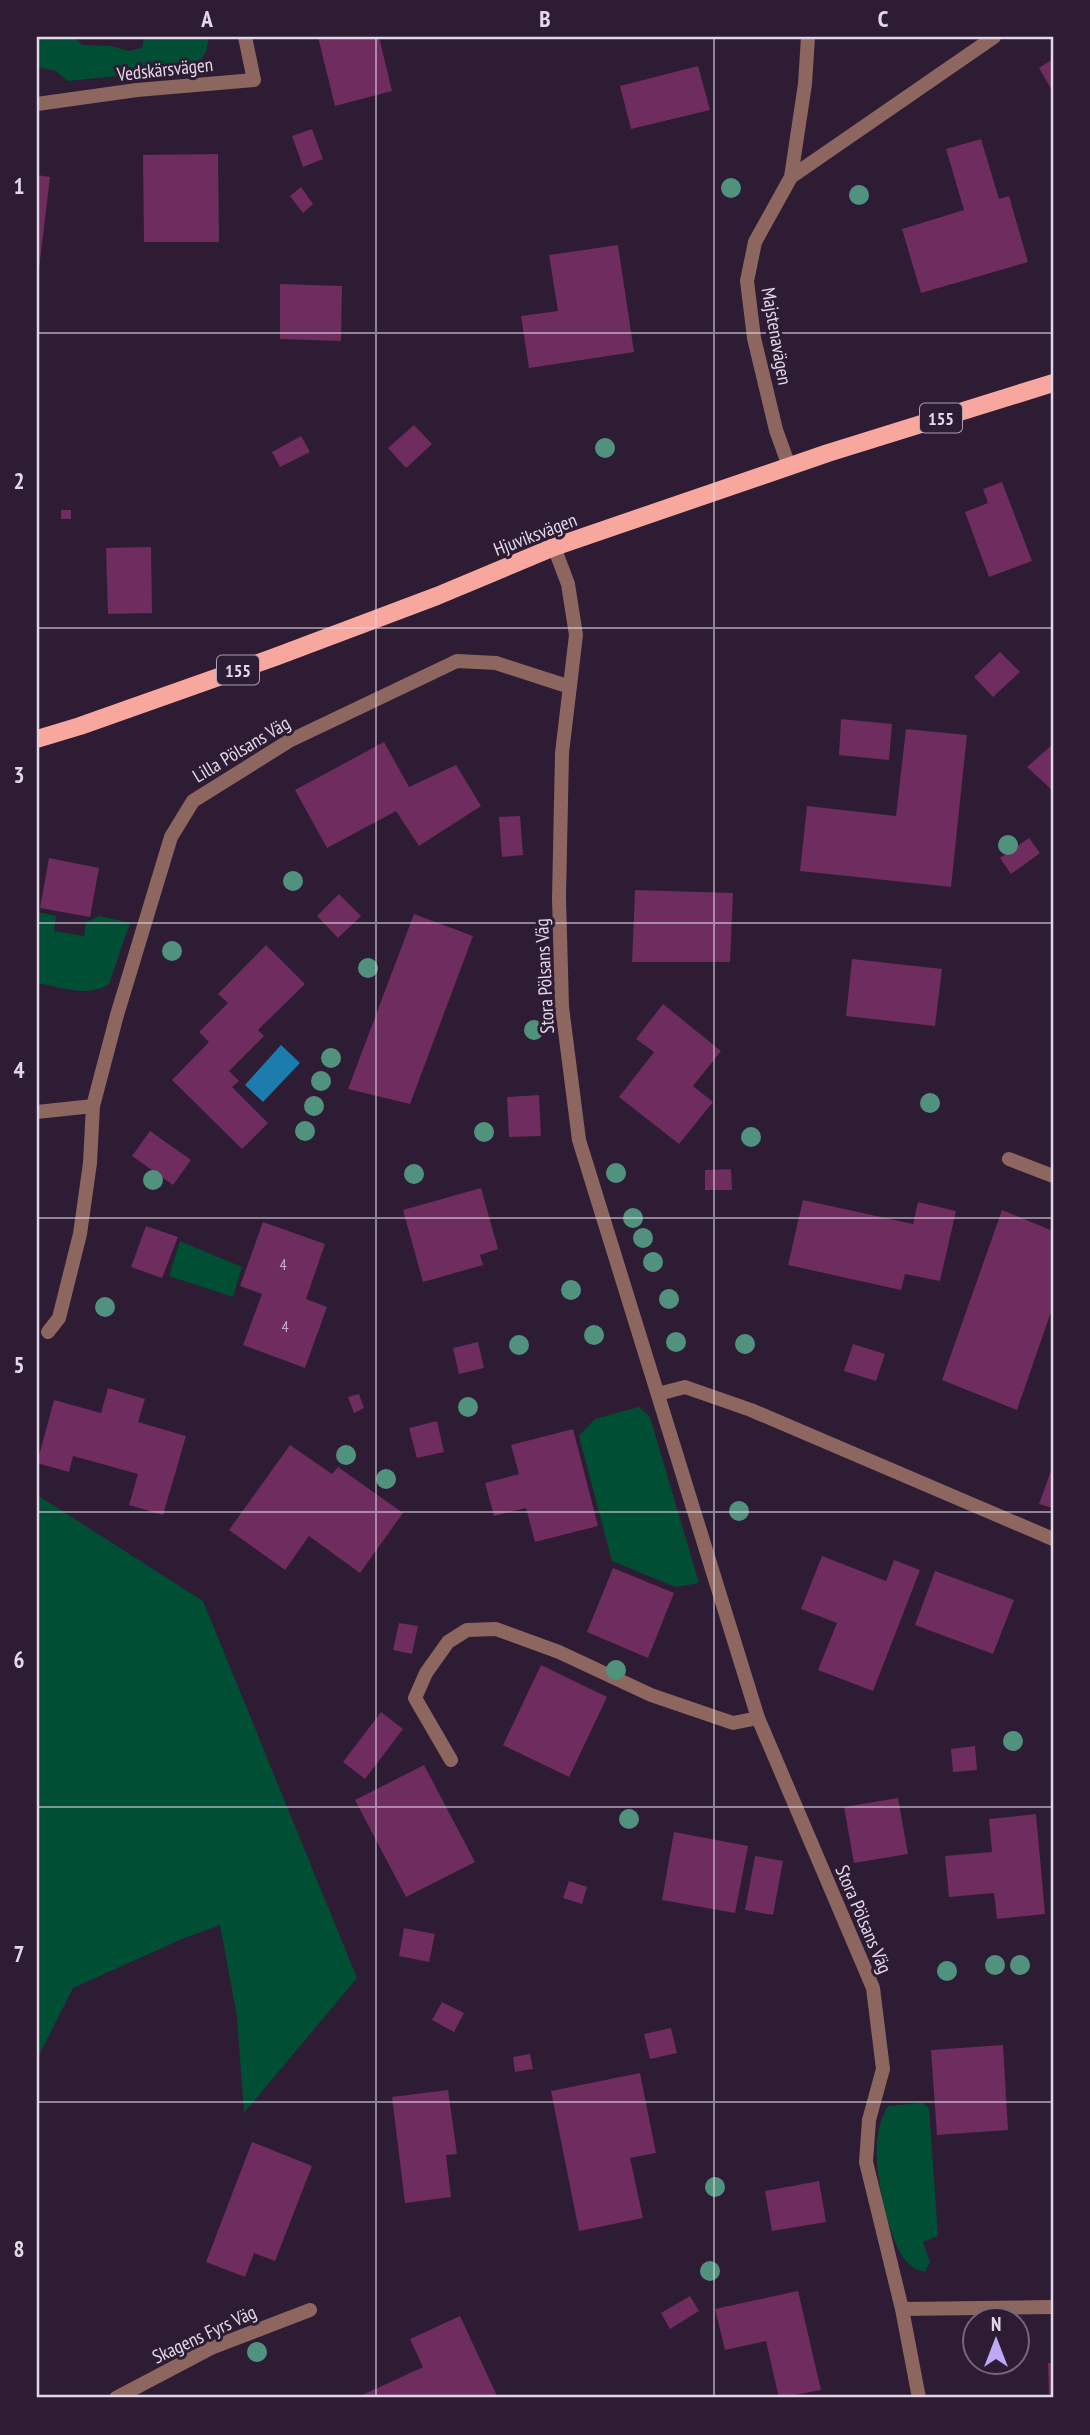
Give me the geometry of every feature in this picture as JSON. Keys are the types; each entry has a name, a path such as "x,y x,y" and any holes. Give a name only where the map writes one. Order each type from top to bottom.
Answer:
{"main road":[{"name":"Hjuviksvägen","path":"37,739 275,657 437,596 554,547 789,466 1053,383"}],"street":[{"name":"Vedskärsvägen","path":"37,104 137,90 254,80 246,37"},
{"name":"Majstenavägen","path":"789,466 776,430 754,338 747,281 755,242 791,177 805,83 808,37"},
{"name":"Majstenavägen","path":"791,177 994,37"},
{"name":"Stora Pölsans Väg","path":"554,547 568,584 576,635 562,753 559,898 564,1020 579,1140 758,1718 873,1988 883,2069 869,2120 866,2162 902,2309 919,2398"},
{"name":"Lilla Pölsans Väg","path":"48,1332 59,1318 80,1234 90,1163 93,1106 117,1015 171,837 193,801 289,741 457,662 496,663 570,687"},
{"path":"37,1112 93,1106"},
{"path":"1009,1159 1053,1176"},
{"path":"658,1394 685,1387 751,1410 1053,1539"},
{"path":"451,1760 415,1698 426,1673 448,1642 467,1630 496,1629 559,1652 651,1695 733,1723 758,1718"},
{"path":"902,2309 1053,2307"},
{"name":"Skagens Fyrs Väg","path":"116,2398 211,2348 310,2310"}],"green space":[{"path":"74,37 82,45 111,46 129,51 142,48 144,37 209,37 206,52 195,68 68,81 56,71 37,67 37,38"},
{"path":"37,912 56,916 54,931 84,936 86,922 100,916 130,923 109,984 83,991 37,983"},
{"path":"180,1241 242,1267 233,1297 169,1276"},
{"path":"639,1407 650,1417 699,1583 676,1587 612,1561 579,1436 595,1419"},
{"path":"37,1495 203,1601 357,1978 244,2113 237,2016 220,1925 182,1939 73,1988 37,2059"},
{"path":"923,2103 929,2108 938,2236 923,2242 930,2262 925,2272 909,2264 894,2239 880,2187 877,2154 879,2128 888,2106"}],"water":[{"path":"281,1045 300,1063 263,1102 245,1085"}],"building":[{"path":"318,37 379,37 392,91 335,106"},
{"path":"1053,59 1053,92 1039,68"},
{"path":"698,66 710,110 631,129 620,86"},
{"path":"312,129 323,159 303,167 292,136"},
{"path":"981,139 999,199 1009,196 1028,262 921,293 902,229 964,210 946,149"},
{"path":"218,154 219,242 144,242 143,155"},
{"path":"37,175 50,177 38,277 37,277"},
{"path":"301,187 313,204 303,213 290,196"},
{"path":"618,245 634,352 529,368 521,316 558,311 549,255"},
{"path":"280,284 342,286 341,341 280,339"},
{"path":"414,425 432,444 406,468 388,448"},
{"path":"301,436 310,452 280,467 272,452"},
{"path":"1002,482 1032,561 989,577 965,512 988,503 983,489"},
{"path":"61,510 71,510 71,519 61,519"},
{"path":"151,547 152,613 108,614 106,548"},
{"path":"1000,652 1020,672 993,697 974,677"},
{"path":"841,719 892,724 889,760 839,755"},
{"path":"906,729 967,735 951,887 800,871 807,806 896,816"},
{"path":"384,742 409,787 456,765 481,806 419,846 396,811 327,848 295,790"},
{"path":"1053,744 1053,791 1027,767"},
{"path":"520,816 523,855 502,857 499,817"},
{"path":"1029,838 1040,853 1011,874 1000,858"},
{"path":"49,858 99,868 90,917 40,908"},
{"path":"635,890 733,893 730,962 632,962"},
{"path":"339,894 361,916 338,938 317,916"},
{"path":"414,914 473,936 410,1104 348,1089"},
{"path":"266,945 305,984 258,1030 264,1036 229,1071 239,1081 232,1087 268,1123 242,1149 172,1080 209,1042 199,1032 228,1003 218,994"},
{"path":"852,959 942,969 935,1026 846,1016"},
{"path":"663,1004 721,1051 693,1086 713,1102 679,1144 619,1097 654,1052 636,1039"},
{"path":"539,1095 541,1136 509,1137 507,1097"},
{"path":"150,1131 191,1160 173,1185 132,1156"},
{"path":"731,1169 732,1190 705,1190 705,1170"},
{"path":"481,1188 498,1249 480,1255 483,1265 423,1282 403,1210"},
{"path":"803,1200 913,1224 918,1202 956,1211 940,1281 905,1274 901,1290 788,1265"},
{"path":"1002,1210 1053,1231 1053,1306 1017,1410 942,1380"},
{"path":"263,1222 325,1244 306,1299 327,1307 305,1368 243,1345 262,1294 240,1286"},
{"path":"146,1226 178,1237 162,1278 131,1267"},
{"path":"478,1342 484,1368 459,1374 453,1348"},
{"path":"853,1344 885,1354 876,1381 844,1371"},
{"path":"108,1388 145,1399 138,1422 186,1436 163,1515 129,1505 138,1474 73,1456 69,1472 37,1463 54,1400 101,1413"},
{"path":"359,1394 364,1408 354,1413 348,1397"},
{"path":"437,1421 444,1452 417,1458 409,1428"},
{"path":"573,1429 598,1526 535,1542 526,1508 494,1516 485,1483 519,1474 511,1445"},
{"path":"290,1445 332,1474 338,1467 403,1513 360,1573 309,1536 285,1570 229,1530"},
{"path":"1053,1465 1053,1508 1039,1504"},
{"path":"822,1556 886,1581 894,1560 920,1570 873,1691 818,1670 837,1623 801,1609"},
{"path":"613,1568 674,1593 648,1658 587,1632"},
{"path":"935,1571 1014,1600 993,1654 915,1625"},
{"path":"399,1623 418,1626 412,1654 393,1650"},
{"path":"541,1665 607,1697 569,1777 503,1745"},
{"path":"381,1712 403,1729 365,1779 343,1762"},
{"path":"975,1746 977,1770 953,1772 951,1749"},
{"path":"424,1765 475,1862 406,1897 355,1800"},
{"path":"898,1798 908,1854 854,1863 844,1807"},
{"path":"1036,1814 1045,1914 997,1919 994,1893 949,1897 945,1856 992,1852 989,1819"},
{"path":"674,1832 748,1846 735,1913 662,1900"},
{"path":"755,1856 783,1861 773,1915 745,1910"},
{"path":"569,1881 587,1887 582,1904 563,1898"},
{"path":"404,1928 435,1934 429,1962 399,1956"},
{"path":"442,2002 464,2013 454,2032 432,2020"},
{"path":"671,2028 677,2053 650,2059 644,2034"},
{"path":"1003,2045 1008,2130 937,2135 931,2050"},
{"path":"530,2054 533,2069 515,2072 513,2057"},
{"path":"640,2073 656,2153 630,2158 643,2218 579,2231 551,2091"},
{"path":"448,2090 457,2154 446,2155 451,2197 405,2203 392,2097"},
{"path":"252,2142 312,2166 275,2261 254,2253 245,2277 206,2262"},
{"path":"819,2181 826,2222 772,2231 765,2191"},
{"path":"798,2291 821,2390 779,2398 766,2341 725,2350 715,2309"},
{"path":"690,2296 699,2311 670,2329 661,2313"},
{"path":"460,2316 498,2398 356,2398 423,2367 410,2339"},
{"path":"1048,2363 1053,2363 1053,2398 1049,2398"}]}
